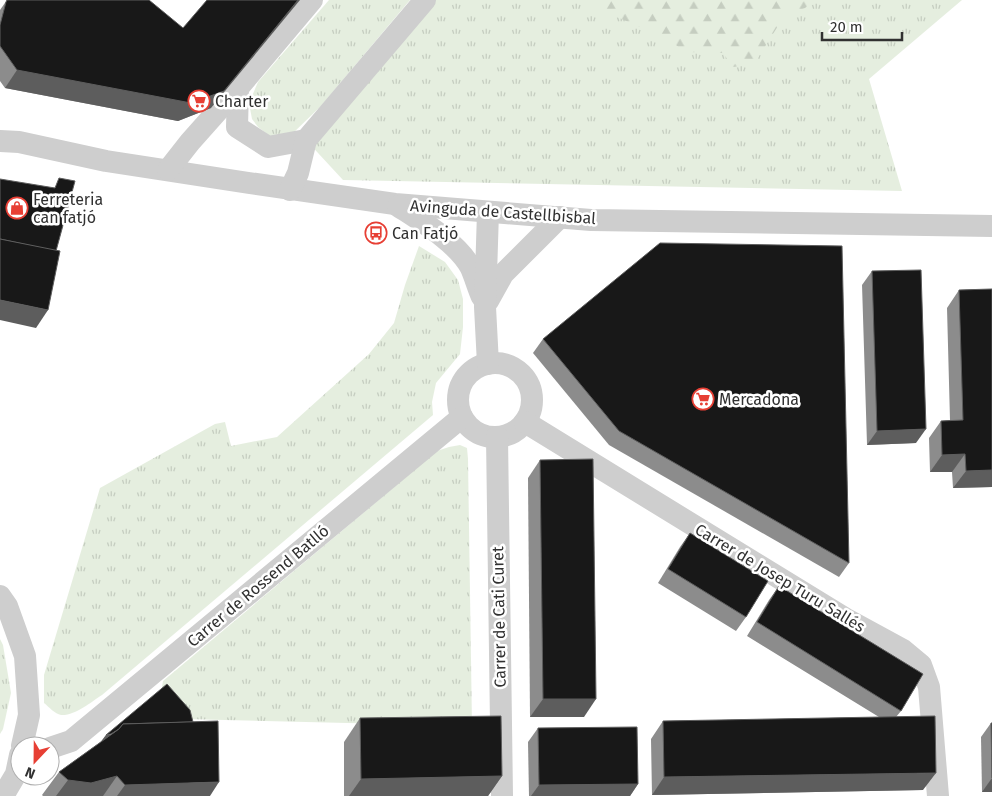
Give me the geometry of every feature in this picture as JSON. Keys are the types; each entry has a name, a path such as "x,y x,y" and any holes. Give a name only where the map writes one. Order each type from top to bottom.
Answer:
{"street":[{"path":"168,170 312,0"},
{"path":"290,190 299,169 306,140 425,0"},
{"path":"238,88 237,127 268,147 306,140"},
{"name":"Avinguda de Castellbisbal","path":"0,126 9,142 290,190 395,204 591,220 992,226"},
{"path":"395,204 422,221 457,249 470,267 485,307"},
{"path":"488,212 485,307 488,364"},
{"path":"485,307 503,274 560,217"},
{"path":"488,364 509,366 519,372 526,380 530,391 532,401 530,412 525,422 508,435 486,436 477,432 468,426 462,417 459,407 459,395 462,384 468,375 477,368 488,364"},
{"name":"Carrer de Rossend Batlló","path":"60,745 72,741 462,417"},
{"name":"Carrer de Josep Turu Sallés","path":"525,422 846,619 903,650 921,665 929,687 938,796"},
{"name":"Carrer de Cati Curet","path":"497,437 502,796"},
{"path":"0,596 7,606 26,656 29,715 23,736"},
{"path":"29,715 45,736 55,740 72,741"},
{"path":"3,796 10,784"}],"green space":[{"path":"329,0 410,0 321,106 291,135 271,137 258,127 252,119 249,103 258,82"},
{"path":"427,0 962,0 869,79 902,191 343,180 306,140"},
{"path":"586,0 815,0 805,8 785,15 754,64 733,67 723,53 686,52 667,39 592,6"},
{"path":"419,246 445,262 458,280 463,299 463,327 460,354 436,383 432,402 433,415 102,695 83,708 66,715 61,715 52,710 44,703 44,675 100,488 215,424 225,422 231,446 277,437 369,354 394,323"},
{"path":"460,445 467,448 468,459 472,726 184,719 161,693 163,681 437,451"},
{"path":"0,639 3,645 11,693 3,729 0,734"}],"building":[{"path":"7,0 149,0 183,28 207,0 298,0 224,91 191,103 17,70 0,46 0,25"},
{"path":"59,178 75,181 56,251 0,239 0,179 55,188"},
{"path":"0,239 60,251 48,310 0,300"},
{"name":"Mercadona","path":"660,243 842,246 849,563 619,431 543,339"},
{"path":"921,270 926,429 877,431 872,271"},
{"path":"992,289 992,470 966,471 965,454 942,455 941,421 963,420 959,290"},
{"path":"593,459 596,699 543,699 540,460"},
{"path":"690,533 768,581 746,617 668,569"},
{"path":"779,586 923,674 901,711 757,622"},
{"path":"167,684 190,710 193,722 123,724 119,729 106,735"},
{"path":"501,716 502,776 361,779 360,718"},
{"path":"935,716 936,773 664,777 663,721"},
{"path":"218,721 219,782 125,785 117,776 91,783 68,780 60,773 123,724"},
{"path":"991,723 992,723 992,778"},
{"path":"637,727 638,784 539,785 538,728"}],"place":[{"name":"Charter","path":"199,101"},
{"name":"Ferreteria can fatjó","path":"17,208"},
{"name":"Can Fatjó","path":"376,233"},
{"name":"Mercadona","path":"703,399"}]}
